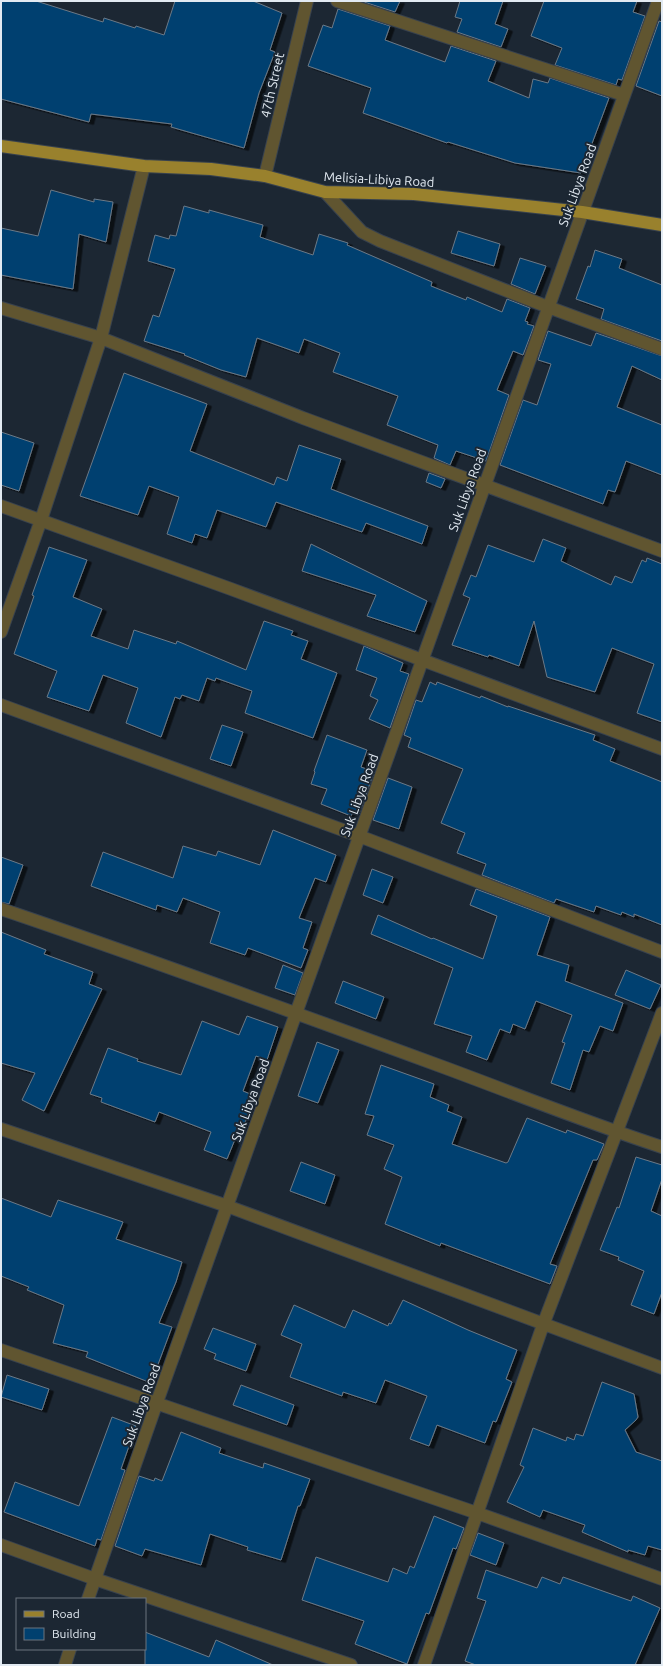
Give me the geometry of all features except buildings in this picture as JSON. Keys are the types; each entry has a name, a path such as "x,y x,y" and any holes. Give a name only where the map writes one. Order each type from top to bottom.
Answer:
{"main road":[{"name":"Melisia-Libiya Road","path":"1,146 144,166 211,169 265,176 325,192 414,194 582,212 662,225"}],"street":[{"name":"47th Street","path":"265,176 307,1"},
{"path":"337,1 624,95"},
{"name":"Suk Libya Road","path":"88,1598 658,1"},
{"path":"1,632 41,520 101,338 144,166"},
{"path":"325,192 362,232 380,241 548,307 662,349"},
{"path":"1,308 101,338 303,418 662,551"},
{"path":"1,506 662,749"},
{"path":"1,705 359,836 662,952"},
{"path":"1,909 104,944 616,1132 662,1147"},
{"path":"424,1665 544,1325 662,1013"},
{"path":"1,1129 227,1206 662,1368"},
{"path":"1,1350 477,1512 662,1579"},
{"path":"1,1545 95,1579 351,1665"},
{"path":"65,1665 70,1650"}]}
